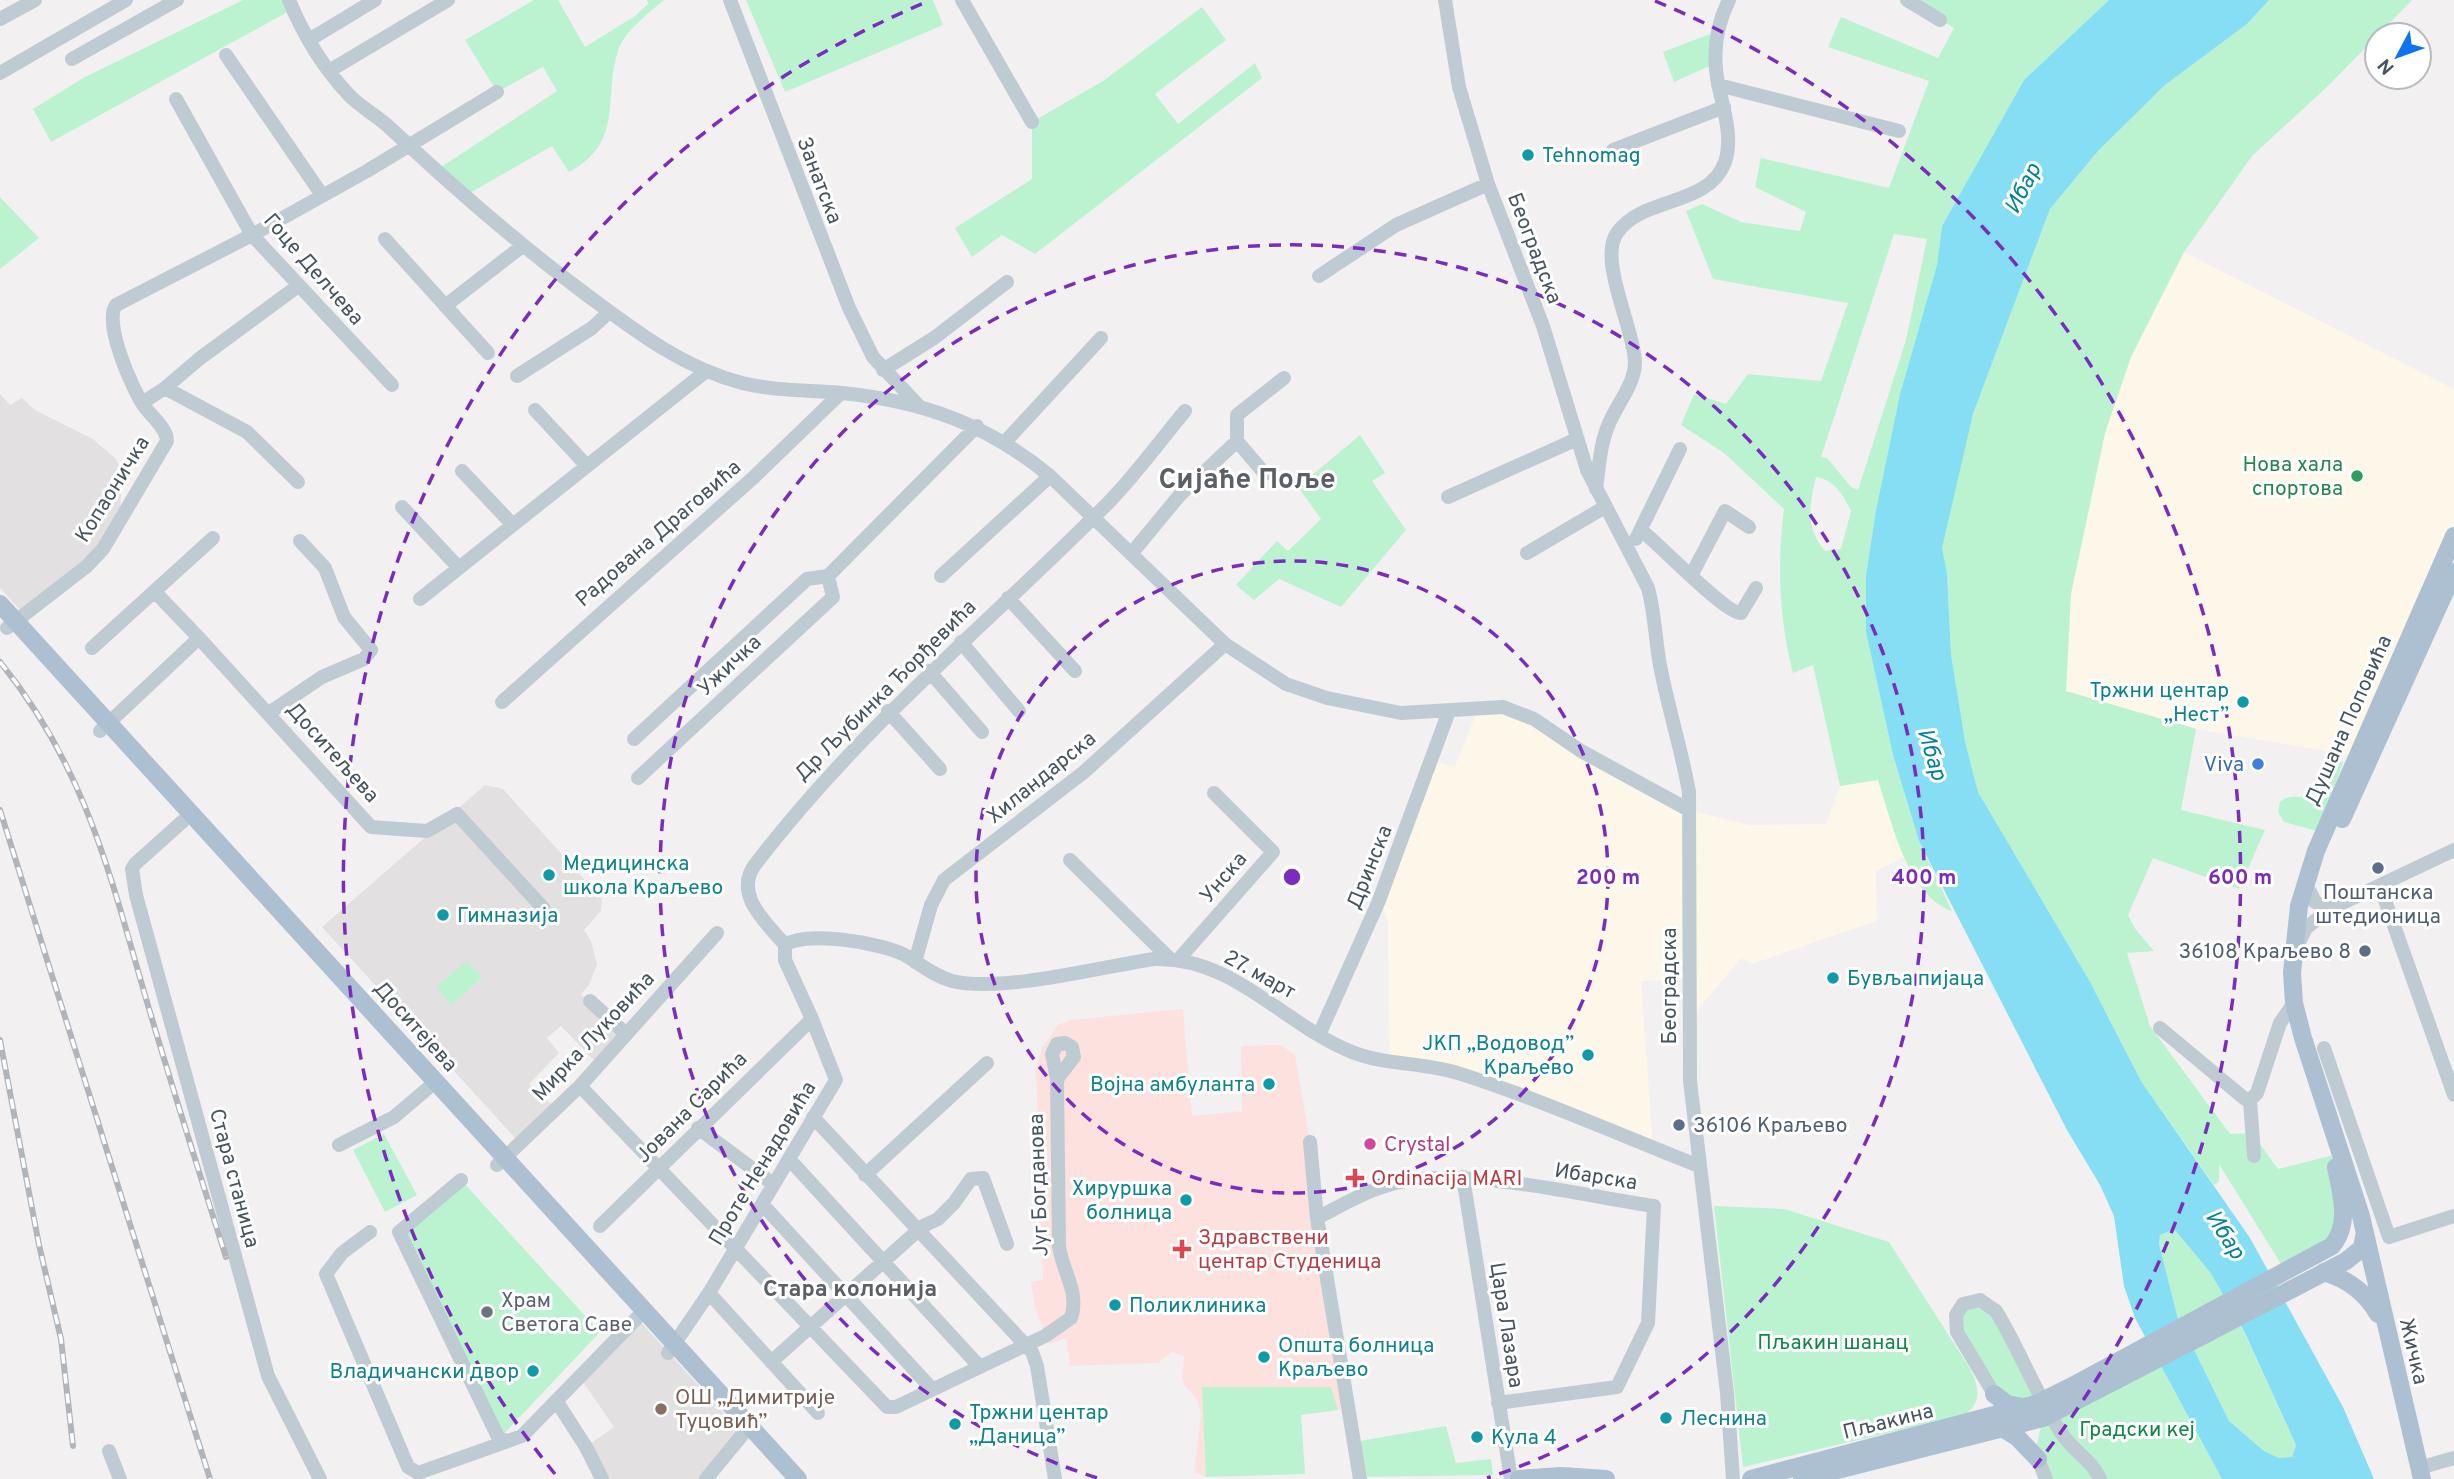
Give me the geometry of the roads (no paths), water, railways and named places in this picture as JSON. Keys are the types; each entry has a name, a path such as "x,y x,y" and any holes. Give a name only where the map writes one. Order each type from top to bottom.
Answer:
{"main road":[{"name":"Душана Поповића","path":"2366,1244 2333,1125 2294,1003 2293,953 2303,890 2316,851 2454,536"},
{"name":"Душана Поповића","path":"2297,925 2454,572"},
{"name":"Доситејева","path":"0,604 7,623 672,1349 798,1479"},
{"name":"Доситејева","path":"104,727 183,821 427,1088 500,1161"},
{"name":"Душана Поповића","path":"2332,1247 2339,1238 2344,1220 2333,1150 2333,1125"},
{"path":"2320,1265 2332,1247 2350,1241 2366,1244"},
{"path":"1983,1420 1991,1410 1994,1394 2007,1404 2035,1409 2320,1265 2356,1255 2366,1244"},
{"name":"Жичка","path":"2366,1244 2420,1474"},
{"path":"2320,1265 2361,1292 2374,1308 2386,1331"},
{"name":"Доситејева","path":"604,1274 637,1318 672,1349 784,1479"},
{"path":"2035,1409 2038,1459"},
{"name":"Пљакина","path":"1751,1479 2035,1409"},
{"name":"Пљакина","path":"1802,1479 2002,1429 2035,1409"},
{"path":"2002,1429 2017,1437 2038,1459"},
{"path":"1520,1479 1602,1478"}],"street":[{"path":"0,19 36,0"},
{"path":"0,73 126,0"},
{"path":"72,59 177,0"},
{"path":"289,0 309,40 349,95 522,247 646,338 705,372 744,384 890,400 977,426 1005,442 1049,476 1225,644 1286,684 1327,698 1401,713 1503,707 1534,719 1581,751 1689,810"},
{"path":"309,40 375,0"},
{"path":"329,71 447,0"},
{"name":"Занатска","path":"730,0 836,278 866,345 883,370 920,407"},
{"path":"962,0 1031,122"},
{"name":"Београдска","path":"1445,0 1459,87 1488,184 1543,326 1577,439 1596,489 1630,549 1654,609 1661,671 1683,756 1689,810 1690,1081 1727,1393 1733,1479"},
{"path":"1596,489 1607,428 1632,378 1635,364 1630,331 1611,263 1612,241 1630,220 1705,187 1718,175 1728,146 1715,48 1720,19 1729,0"},
{"path":"1907,0 1940,20"},
{"path":"226,55 323,195"},
{"path":"1718,85 1899,131"},
{"path":"142,403 111,322 113,308 122,300 252,235 410,147 497,92"},
{"name":"Гоце Делчева","path":"176,99 252,235 392,385"},
{"path":"1613,150 1724,107"},
{"path":"1319,276 1396,225 1488,184"},
{"path":"384,239 488,353"},
{"path":"445,306 522,247"},
{"path":"883,370 934,338 1007,282"},
{"name":"Копаоничка","path":"7,623 87,566 103,549 164,450 166,434 142,403 298,286"},
{"path":"517,376 592,328 609,312"},
{"path":"1005,442 1101,338"},
{"path":"420,599 705,372"},
{"path":"1265,474 1237,442 1237,415 1283,378"},
{"path":"890,400 896,392 895,382"},
{"path":"165,388 247,432 298,482"},
{"name":"Радована Драговића","path":"502,702 734,495 841,393"},
{"path":"535,411 587,466"},
{"name":"Др Љубинка Ђорђевића","path":"785,945 755,908 746,891 748,875 808,796 888,711 1125,484 1185,411"},
{"name":"Ужичка","path":"634,739 807,579 828,576 977,426"},
{"path":"1448,497 1577,439"},
{"path":"1131,554 1179,496 1237,442"},
{"path":"1630,549 1680,449"},
{"path":"462,471 513,524"},
{"path":"941,576 1049,476"},
{"path":"402,507 459,568"},
{"path":"1527,553 1605,507"},
{"path":"1692,574 1725,512 1749,527"},
{"path":"1641,530 1692,574 1717,601 1736,614 1741,613 1756,588"},
{"path":"92,648 156,593 213,538"},
{"path":"269,713 321,677 364,659 371,650 344,617 325,568 300,541"},
{"name":"Ужичка","path":"638,778 833,597 834,592 828,576"},
{"name":"Доситељева","path":"156,593 371,827 427,831 457,814 544,909"},
{"path":"1008,598 1075,671"},
{"path":"104,727 199,638"},
{"path":"961,642 1019,711"},
{"name":"Хиландарска","path":"915,962 931,905 943,880 1084,772 1225,644"},
{"path":"929,671 982,732"},
{"path":"888,711 940,769"},
{"name":"Дринска","path":"1319,1035 1378,903 1449,711"},
{"name":"Унска","path":"1174,959 1273,852 1214,793"},
{"name":"Стара станица","path":"183,821 138,860 132,869 133,879 268,1376 320,1479"},
{"path":"2293,953 2306,928 2330,909 2454,850"},
{"path":"1070,860 1174,959"},
{"path":"2380,886 2454,1095"},
{"path":"2310,892 2315,902 2330,909"},
{"name":"Мирка Луковића","path":"500,1161 580,1086 717,933"},
{"name":"27. март","path":"785,945 802,939 860,942 893,950 951,981 984,984 1174,959 1208,968 1261,994 1319,1035 1353,1052 1459,1073 1699,1166"},
{"name":"Проте Ненадовића","path":"672,1349 709,1293 836,1080 812,1018 785,960 785,945"},
{"path":"590,1001 626,1034"},
{"path":"2254,1156 2250,1100 2257,1093 2280,1023 2294,1003"},
{"name":"Јована Сарића","path":"600,1226 812,1018"},
{"path":"2160,1028 2206,1068 2250,1100"},
{"path":"2324,1048 2389,1237 2454,1216"},
{"path":"865,1175 987,1063"},
{"name":"Југ Богданова","path":"1027,1345 1062,1327 1073,1314 1072,1282 1062,1266 1059,1246 1057,1079"},
{"path":"580,1086 887,1407 896,1406 1027,1345"},
{"path":"338,1145 394,1117 427,1088"},
{"path":"813,1117 1027,1345 1037,1366 1055,1479"},
{"path":"698,1128 773,1184"},
{"path":"1310,1142 1317,1218 1360,1479"},
{"path":"789,1159 979,1366"},
{"path":"771,1362 919,1230 954,1203 971,1179 979,1177 985,1182 1007,1244"},
{"name":"Ибарска","path":"1317,1218 1356,1198 1404,1181 1463,1177 1654,1206 1648,1323 1616,1387 1498,1403"},
{"name":"Цара Лазара","path":"1463,1177 1511,1479"},
{"path":"461,1180 399,1232 499,1439 508,1441"},
{"path":"762,1204 932,1390"},
{"path":"370,1232 342,1253 326,1274 408,1473 429,1474 523,1436 637,1318"},
{"path":"709,1293 818,1413"},
{"path":"1994,1394 1955,1323 1959,1308 1969,1301 1980,1300 1996,1311 2057,1427 2073,1448 2094,1467 2099,1479"},
{"path":"557,1402 586,1447 602,1479"},
{"path":"705,1479 743,1434"},
{"path":"109,1451 120,1479"},
{"path":"2420,1474 2454,1458"},
{"path":"2038,1459 2046,1479"}],"water":[{"name":"Ибар","path":"2109,0 2269,0 2247,24 2165,85 2098,151 2050,209 1973,414 1942,548 1947,573 1951,654 1965,741 1978,792 2089,980 2141,1081 2250,1238 2343,1407 2374,1479 2222,1479 2135,1318 2124,1286 2114,1216 1919,841 1893,755 1866,632 1866,575 1876,510 1900,394 1937,265 1942,226 2024,80","holes":["2174,1229 2210,1272 2245,1333 2296,1445 2292,1457 2279,1458 2264,1451 2229,1421 2177,1315 2159,1244 2160,1235"]}],"railway":[{"path":"0,662 54,742 92,824 121,910 166,1066 226,1257"},
{"path":"0,810 210,1479"},
{"path":"0,1040 39,1245 61,1339 73,1446"}],"place":[{"name":"Tehnomag","path":"1528,155"},
{"name":"Нова хала спортова","path":"2357,476"},
{"name":"Тржни центар „Нест”","path":"2243,702"},
{"name":"Viva","path":"2258,764"},
{"name":"Поштанска штедионица","path":"2378,868"},
{"name":"Медицинска школа Краљево","path":"549,875"},
{"name":"Гимназија","path":"443,915"},
{"name":"36108 Краљево 8","path":"2365,951"},
{"name":"Бувља пијаца","path":"1833,978"},
{"name":"ЈКП „Водовод” Краљево","path":"1588,1055"},
{"name":"Војна амбуланта","path":"1269,1084"},
{"name":"36106 Краљево","path":"1679,1125"},
{"name":"Crystal","path":"1370,1144"},
{"name":"Ordinacija MARI","path":"1355,1178"},
{"name":"Хируршка болница","path":"1186,1200"},
{"name":"Здравствени центар Студеница","path":"1182,1249"},
{"name":"Поликлиника","path":"1115,1305"},
{"name":"Храм Светога Саве","path":"487,1312"},
{"name":"Општа болница Краљево","path":"1264,1357"},
{"name":"Владичански двор","path":"533,1371"},
{"name":"ОШ „Димитрије Туцовић”","path":"661,1409"},
{"name":"Леснина","path":"1666,1418"},
{"name":"Тржни центар „Даница”","path":"955,1424"},
{"name":"Кула 4","path":"1477,1437"}],"district":[{"name":"Сијаће Поље","path":"1247,478"},
{"name":"Стара колонија","path":"850,1288"}],"park label":[{"name":"Пљакин шанац","path":"1833,1342"},
{"name":"Градски кеј","path":"2137,1429"}]}
